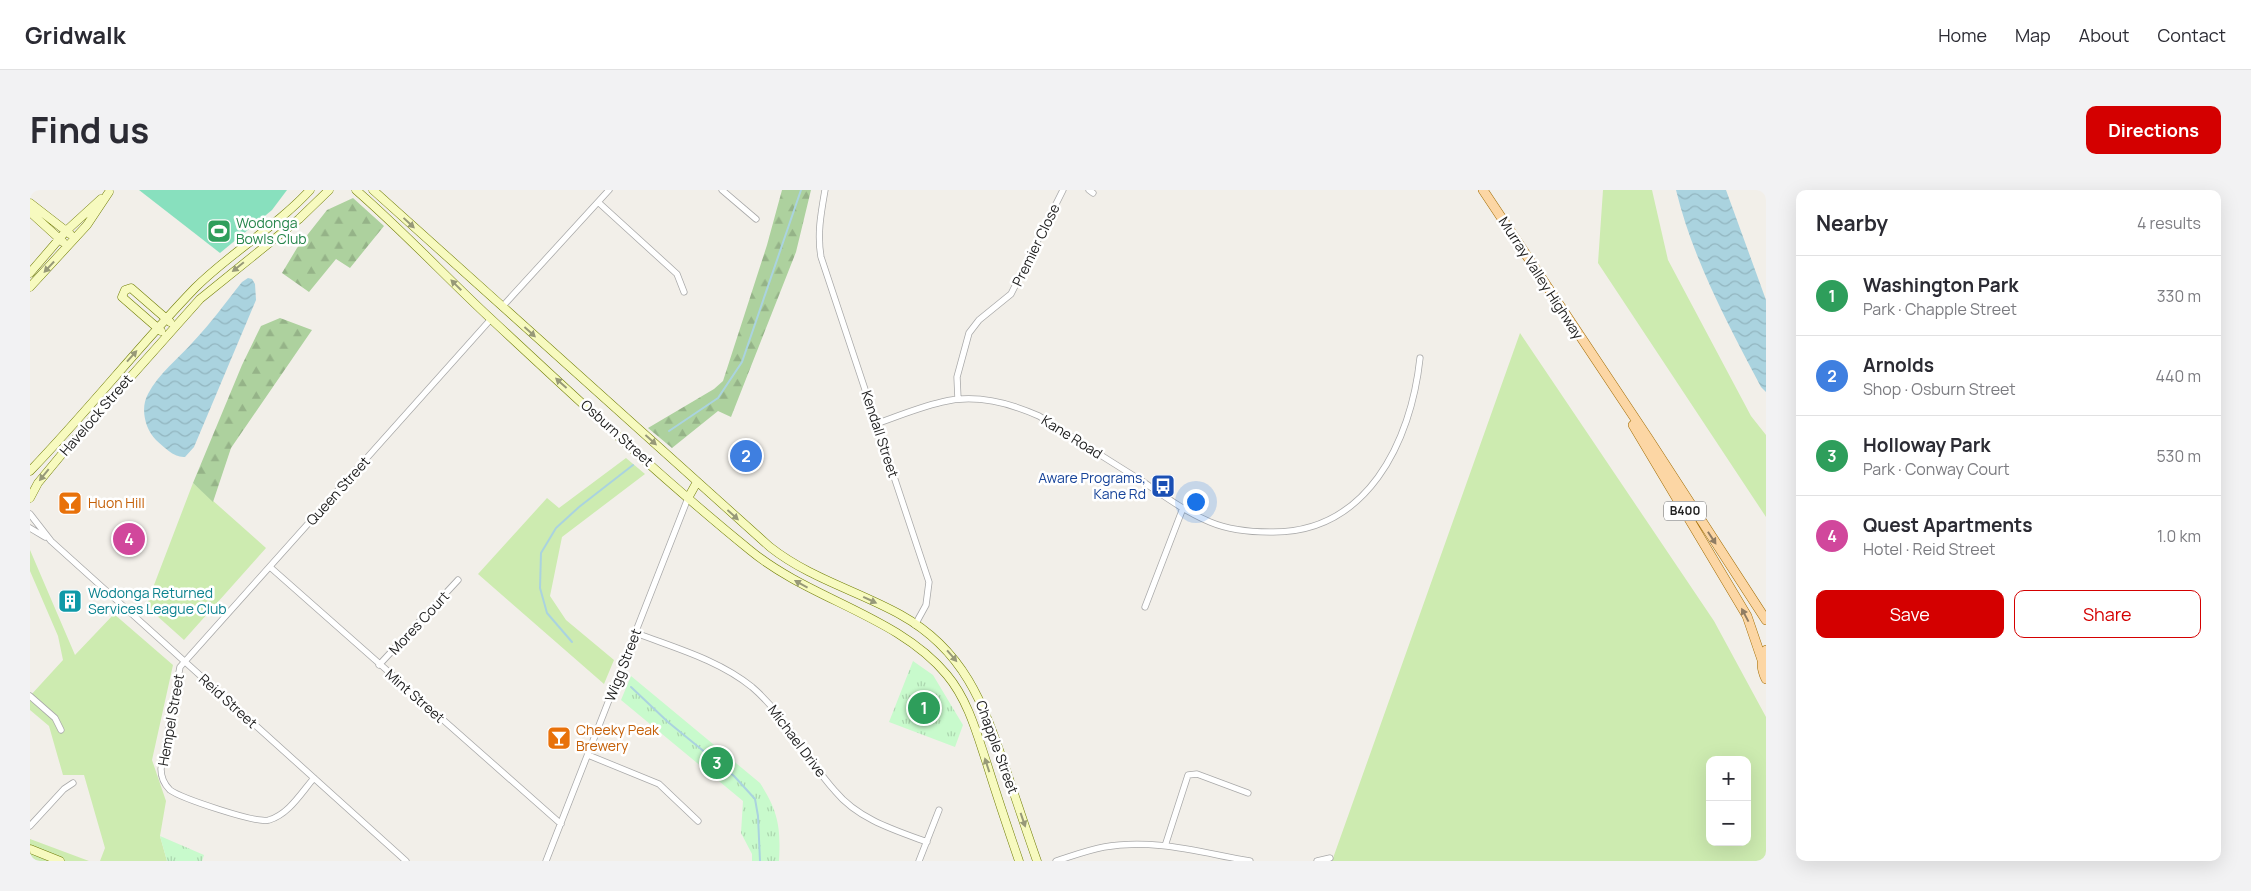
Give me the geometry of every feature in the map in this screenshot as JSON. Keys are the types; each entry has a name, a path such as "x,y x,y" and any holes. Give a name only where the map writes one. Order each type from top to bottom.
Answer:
{"main road":[{"name":"Murray Valley Highway","path":"1483,190 1766,620"},
{"name":"Murray Valley Highway","path":"1599,366 1747,616 1762,660"},
{"path":"1762,660 1766,650"},
{"name":"B400","path":"1762,660 1762,672 1766,679"}],"street":[{"name":"Havelock Street","path":"30,471 166,319 207,277 278,221 310,190"},
{"name":"Havelock Street","path":"30,498 38,483 62,454 200,299 299,219 329,190"},
{"name":"Osburn Street","path":"356,190 390,220 491,319 688,498 754,554 786,576 906,638"},
{"name":"Osburn Street","path":"373,190 763,542 783,557 899,614 915,624"},
{"path":"491,319 609,190"},
{"path":"722,190 756,219"},
{"name":"Kendall Street","path":"825,190 818,242 821,257 928,582 926,605 915,624"},
{"name":"Premier Close","path":"958,399 957,377 969,333 979,320 1011,294 1063,190"},
{"path":"30,273 66,231 110,191"},
{"path":"30,287 75,239 110,191"},
{"path":"598,202 676,274 684,292"},
{"path":"30,203 75,239"},
{"path":"30,212 68,246"},
{"path":"167,335 123,298 124,291 128,288 132,289 175,326"},
{"name":"Queen Street","path":"185,662 491,319"},
{"name":"Kane Road","path":"876,424 942,402 958,399 996,402 1018,407 1040,416 1183,508 1210,522 1233,529 1280,532 1308,527 1346,508 1372,486 1397,447 1413,402 1420,358"},
{"path":"53,446 62,454"},
{"path":"688,498 697,482"},
{"name":"Wigg Street","path":"546,861 688,498"},
{"path":"1145,607 1183,508"},
{"name":"Reid Street","path":"30,514 51,541 406,861"},
{"name":"Reid Street","path":"30,528 51,541"},
{"name":"Mint Street","path":"270,568 561,824"},
{"name":"Mores Court","path":"379,665 458,580"},
{"path":"906,638 915,624"},
{"name":"Chapple Street","path":"915,624 947,650 974,688 988,716 1037,861"},
{"name":"Michael Drive","path":"636,633 712,662 739,678 769,703 785,721 835,792 854,809 874,822 927,842"},
{"name":"Chapple Street","path":"906,638 938,665 950,678 961,698 973,724 1019,861"},
{"name":"Hempel Street","path":"185,662 180,667 161,769 162,779 172,791 248,819 264,821 282,814 314,778"},
{"path":"30,696 55,718 61,730"},
{"path":"588,755 659,784 698,821"},
{"path":"1165,846 1188,775 1196,774 1248,793"},
{"path":"30,826 64,789 74,783"},
{"path":"919,861 940,810"},
{"path":"1056,861 1104,847 1135,845 1165,846 1250,861"},
{"path":"30,850 60,861"},
{"path":"1317,861 1330,858"}],"green space":[{"name":"Wodonga Bowls Club","path":"139,190 287,190 272,210 220,253"},
{"path":"782,190 811,190 796,252 731,417 718,411 672,448 648,428 714,389 723,381 767,245"},
{"path":"1603,190 1652,190 1668,260 1751,416 1766,435 1766,517 1598,263"},
{"path":"353,198 384,226 350,268 336,259 309,292 282,273 297,248 327,210"},
{"path":"280,318 312,330 231,448 213,502 193,483 242,365 261,326"},
{"path":"1520,333 1714,621 1766,717 1766,860 1332,861"},
{"path":"626,458 645,474 562,537 550,596 566,620 614,660 604,684 478,574 547,498 559,508"},
{"path":"193,483 266,548 184,640 146,606"},
{"path":"30,550 75,655 114,614 173,665 152,760 166,801 160,836 167,861 100,861 105,848 84,775 63,775 49,726 30,710 30,696 63,660 58,636 30,571"},
{"path":"913,661 933,675 963,725 955,747 889,722"},
{"path":"631,676 760,783 771,802 777,820 779,829 779,861 752,861 752,854 741,833 743,801 621,700"},
{"path":"160,836 204,855 202,861 167,861"},
{"path":"30,839 89,861 30,861"}],"water":[{"path":"1676,190 1726,190 1766,300 1766,392 1761,387 1712,291 1683,216"},
{"path":"248,278 252,279 255,284 256,300 194,447 185,457 177,456 169,452 156,440 149,430 144,412 148,394 169,366 200,335 242,282"}],"waterway":[{"path":"669,431 718,398 742,362 801,190"},
{"path":"572,642 547,613 540,588 541,553 556,528 579,507 633,465"},
{"path":"631,687 668,722 734,776 755,799 758,816 760,861"}],"place":[{"name":"Wodonga Bowls Club","path":"219,231"},
{"name":"Arnolds","path":"746,456"},
{"name":"Aware Programs, Kane Rd","path":"1163,486"},
{"name":"Huon Hill","path":"70,503"},
{"name":"Quest Apartments","path":"129,539"},
{"name":"Wodonga Returned Services League Club","path":"70,601"},
{"name":"Washington Park","path":"924,708"},
{"name":"Cheeky Peak Brewery","path":"559,738"},
{"name":"Holloway Park","path":"717,763"}]}
